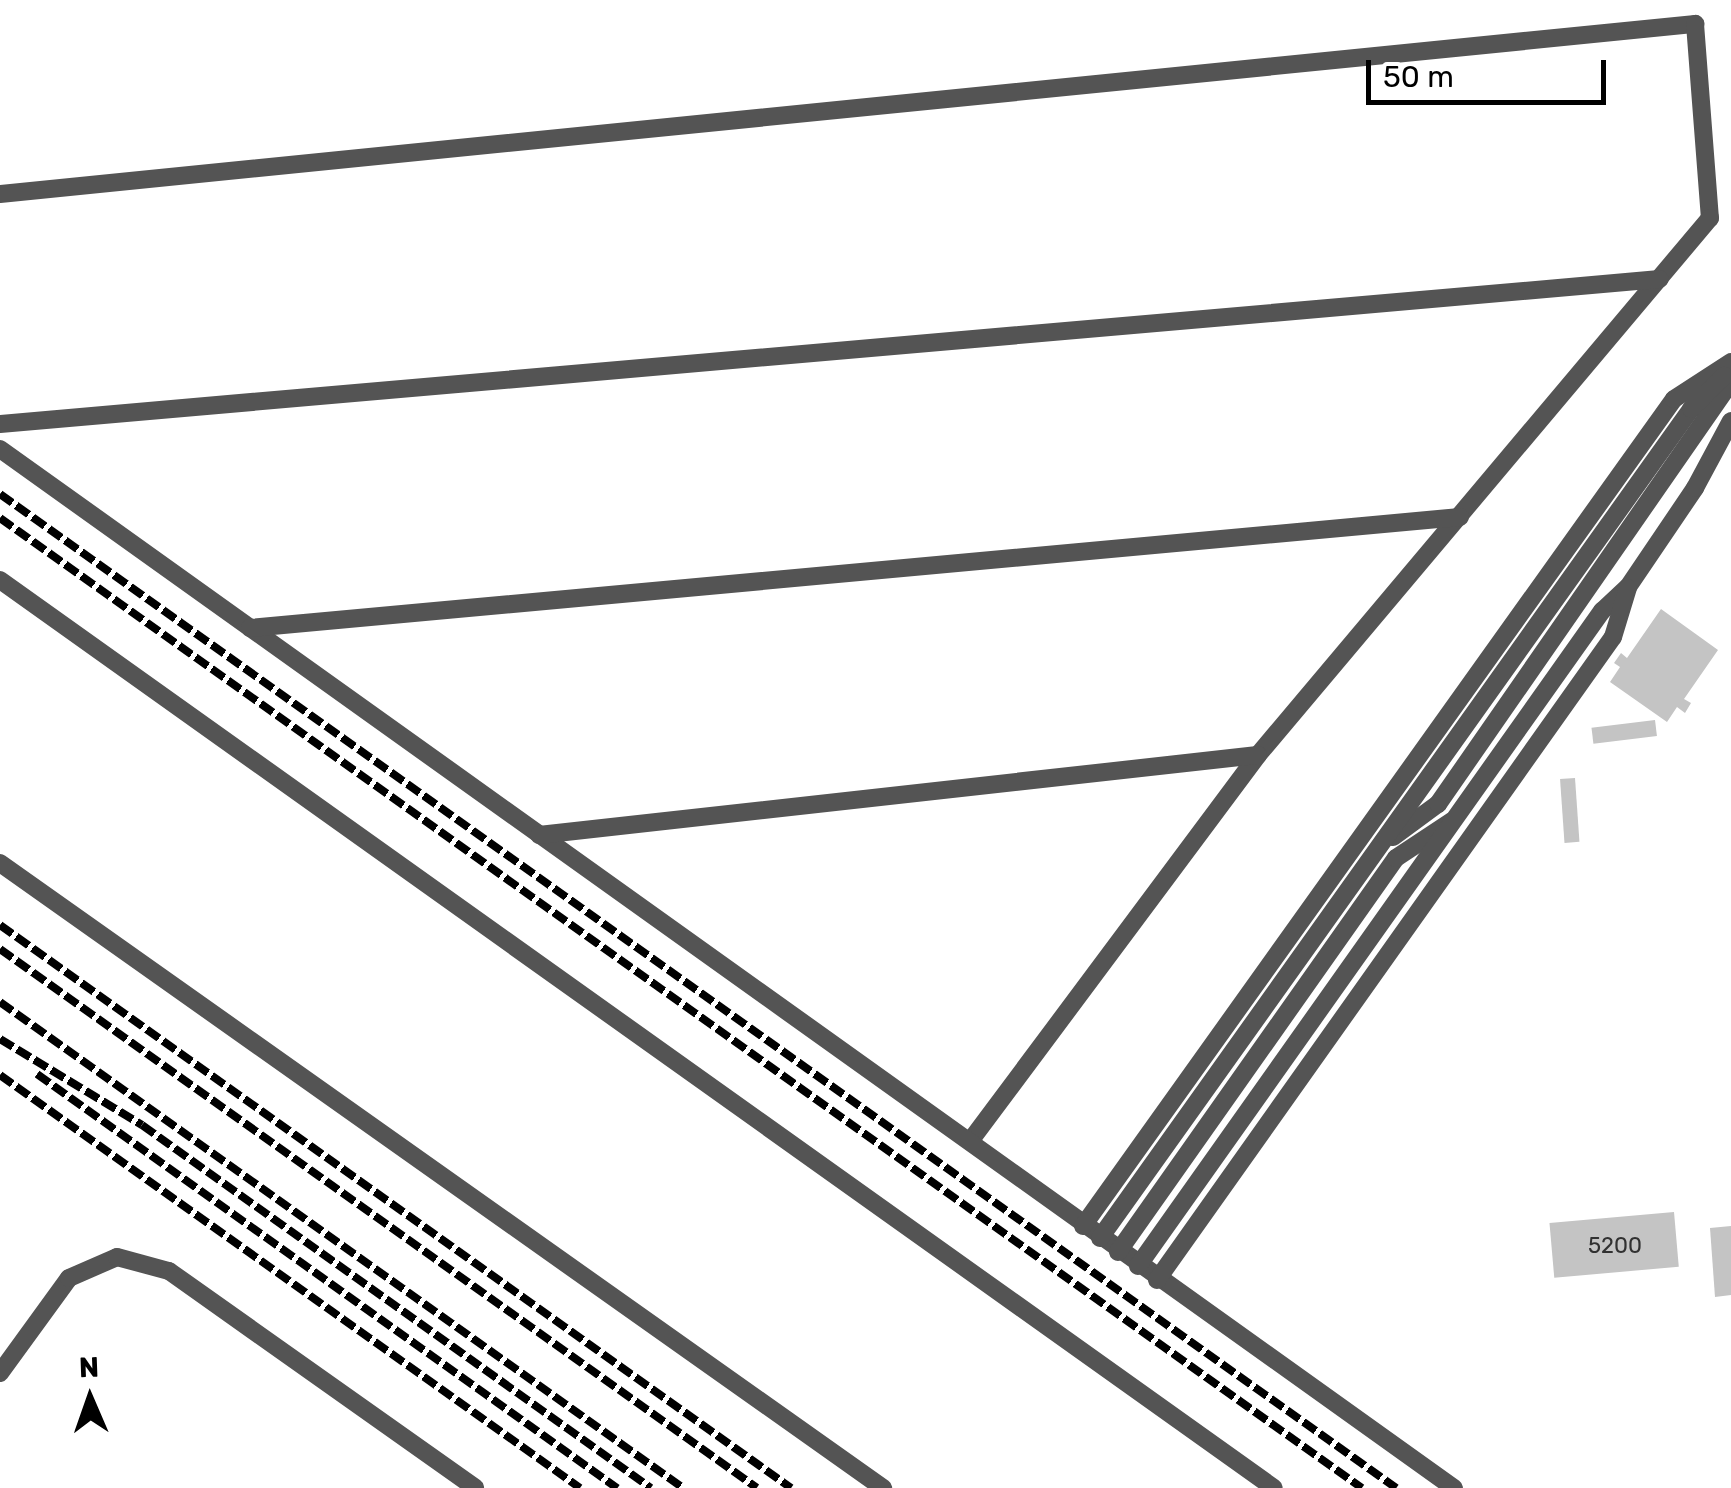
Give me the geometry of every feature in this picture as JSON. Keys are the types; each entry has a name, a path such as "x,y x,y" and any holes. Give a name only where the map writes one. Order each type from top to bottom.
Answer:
{"lane":[{"path":"0,194 1694,24 1710,218 1258,755 970,1142"},
{"path":"0,424 1660,279"},
{"path":"1084,1226 1674,399 1731,362"},
{"path":"1100,1238 1690,409 1731,370"},
{"path":"1379,846 1438,804 1731,382"},
{"path":"1138,1266 1461,816 1602,611 1628,587 1696,488 1731,421"},
{"path":"0,449 1157,1280 1454,1488"},
{"path":"250,628 1460,517"},
{"path":"0,580 1274,1488"},
{"path":"1157,1280 1614,638 1628,587"},
{"path":"539,835 1258,755"},
{"path":"1118,1252 1396,858 1461,816"},
{"path":"0,863 883,1488"},
{"path":"0,1374 69,1278 117,1258 169,1270 475,1488"}],"building":[{"path":"1661,609 1718,650 1684,699 1691,703 1685,713 1677,707 1667,722 1610,682 1620,667 1614,663 1621,653 1627,658"},
{"path":"1655,720 1657,736 1593,744 1591,728"},
{"path":"1575,778 1579,842 1565,843 1560,779"},
{"path":"1674,1212 1679,1267 1554,1278 1549,1223"},
{"path":"1731,1226 1731,1295 1715,1297 1710,1228"}],"railway":[{"path":"0,494 1396,1488"},
{"path":"0,518 1362,1488"},
{"path":"0,925 791,1488"},
{"path":"0,949 757,1488"},
{"path":"0,1002 683,1488"},
{"path":"0,1039 142,1125 651,1488"},
{"path":"37,1074 617,1488"},
{"path":"0,1075 580,1488"}]}
